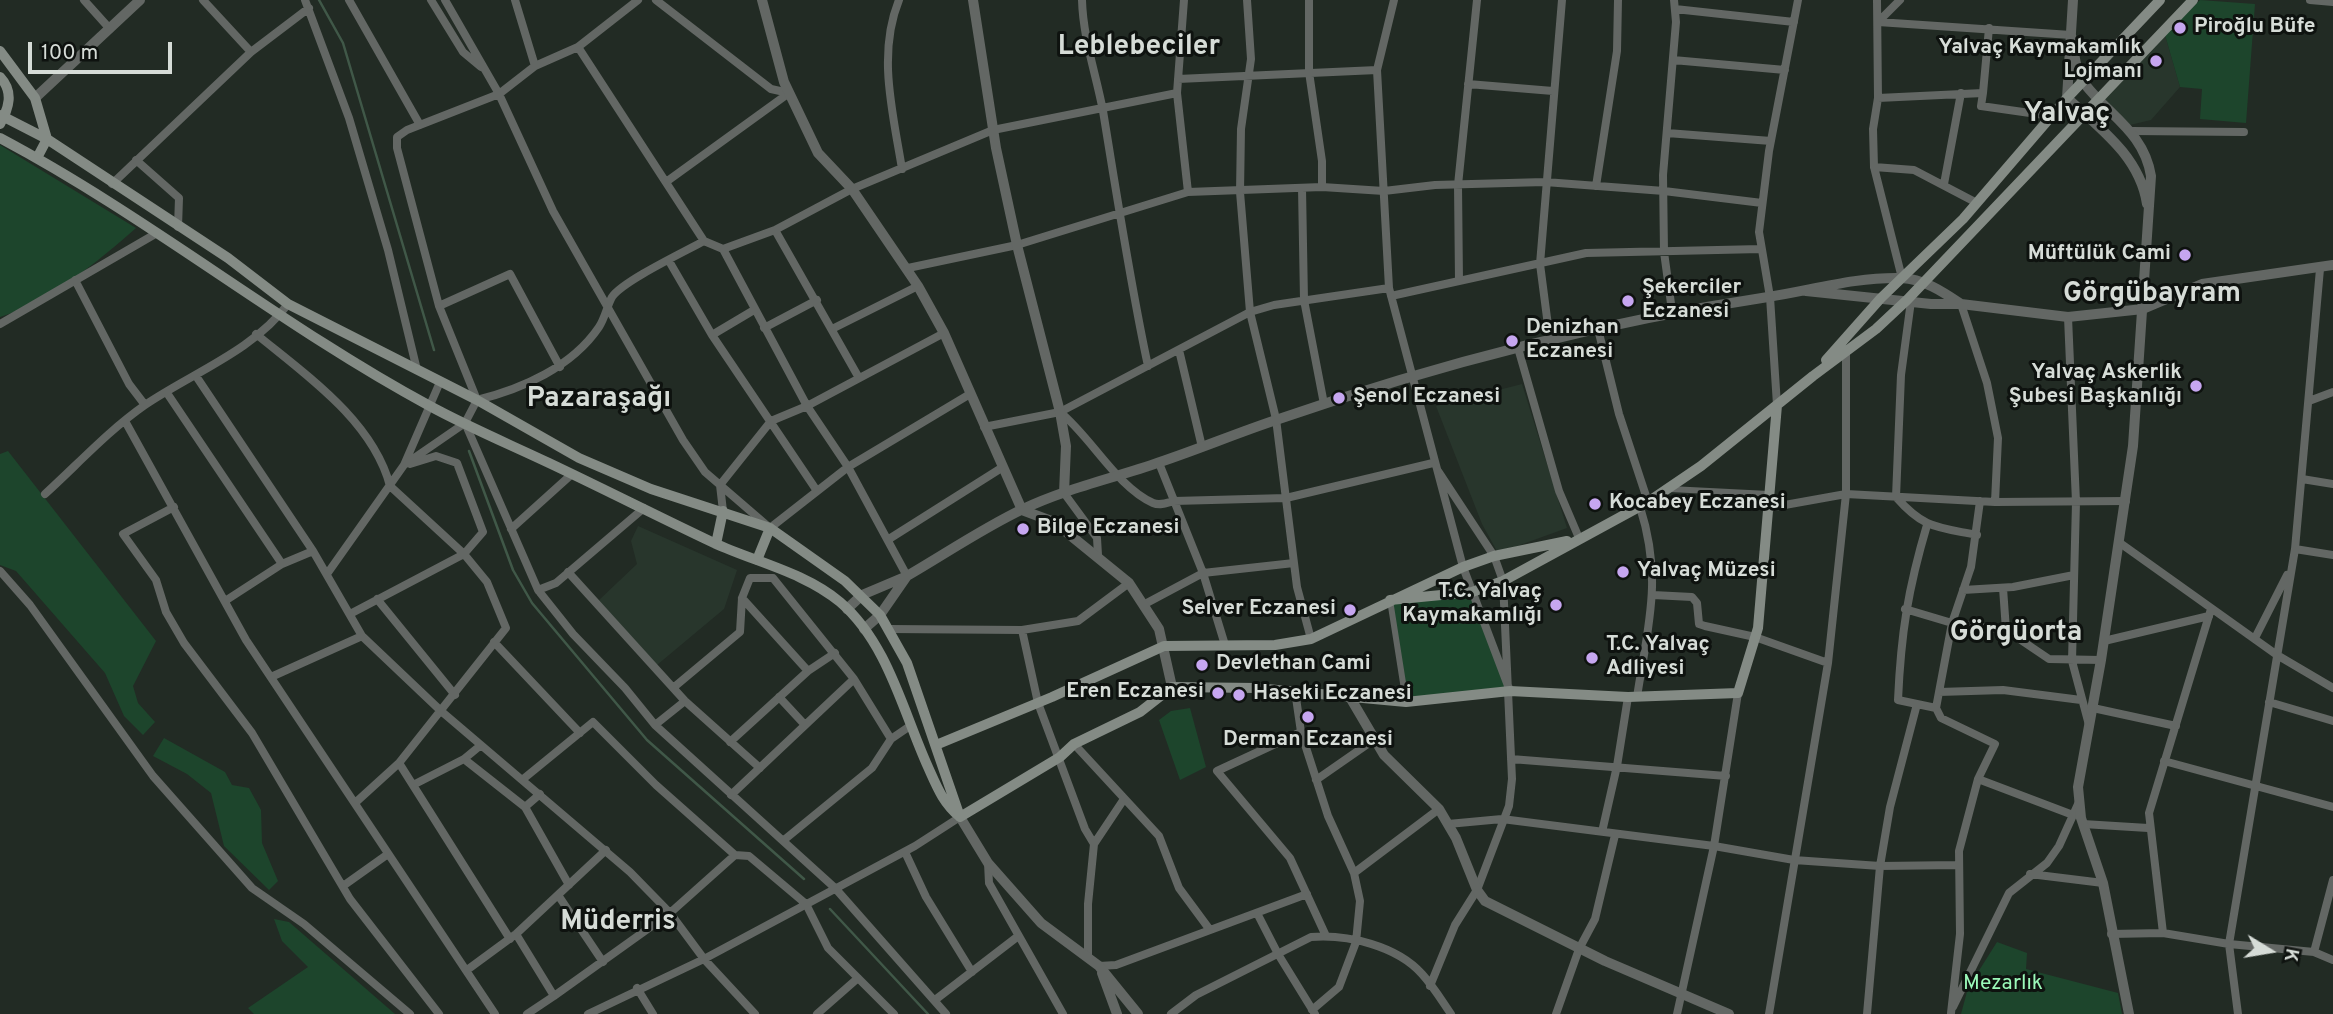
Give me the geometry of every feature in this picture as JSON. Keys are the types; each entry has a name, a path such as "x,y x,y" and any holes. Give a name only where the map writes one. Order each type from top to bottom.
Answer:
{"main road":[{"path":"1813,376 1881,298 1977,203 2082,81 2160,0"},
{"path":"1390,600 1472,592 1503,581 1644,505 1701,467 1909,301 1922,282 2193,0"},
{"path":"0,51 35,98 47,139 37,158"},
{"path":"0,77 9,96 1,119 47,139 228,258 288,304 477,400 579,458 651,489 723,510 770,528 862,595 880,615 907,663 960,817"},
{"path":"0,138 157,233 279,316 428,405 716,544 795,576 847,609 864,629 888,668 945,806 960,817"},
{"path":"960,817 1060,757 1074,744 1140,712 1172,687 1208,685 1406,702 1510,691 1632,697 1738,693 1755,637 1777,405"},
{"path":"716,544 723,510"},
{"path":"757,561 770,528"},
{"path":"936,746 1164,646 1276,645 1311,639 1463,567 1494,556 1579,538"}],"street":[{"path":"84,0 110,29"},
{"path":"35,98 140,0"},
{"path":"203,0 251,52"},
{"path":"349,0 420,125"},
{"path":"431,0 463,52 486,71"},
{"path":"445,0 499,94 553,211 683,440 705,472 770,528 848,467 970,394"},
{"path":"516,0 535,66"},
{"path":"477,400 439,306 397,148 397,137 420,125 499,94 535,66 578,47 638,0"},
{"path":"656,0 771,89 789,93"},
{"path":"762,0 789,93 818,153 852,189 908,268 944,332 1022,510 1054,522 1080,545 1098,555 1129,583 1158,629 1172,687"},
{"path":"899,0 887,38 890,94 902,169"},
{"path":"973,0 993,130 1017,245 1060,412 1066,446 1064,493 1097,538 1098,555"},
{"path":"1082,0 1083,19 1102,108 1148,366"},
{"path":"1184,0 1177,93 1188,192"},
{"path":"1247,0 1251,59 1241,129 1240,192 1250,312 1276,419 1297,587 1311,639"},
{"path":"1309,0 1309,72 1322,161 1322,187"},
{"path":"1394,0 1377,70 1390,292 1433,463 1463,567 1510,691"},
{"path":"1459,281 1458,185 1477,0"},
{"path":"1550,341 1540,264 1562,0"},
{"path":"1596,186 1617,51 1618,0"},
{"path":"1777,405 1770,297 1759,232 1771,141 1798,0"},
{"path":"1877,0 1878,98 1873,129 1874,167 1902,278"},
{"path":"1878,22 1899,0"},
{"path":"2073,0 2067,98 2128,156 2143,185 2149,219"},
{"path":"2310,0 2333,2"},
{"path":"112,184 251,52 307,4 349,118 388,250 417,370"},
{"path":"1672,311 1664,252 1664,191 1675,5 1794,22"},
{"path":"1878,22 2071,35"},
{"path":"1989,28 1981,106 2052,116"},
{"path":"2071,35 2082,81 2132,131 2149,161 2152,194 2133,446 2120,543 2078,787 2083,824 2103,883 2129,1014"},
{"path":"578,47 704,241 723,249 807,406 848,467 907,576"},
{"path":"1673,60 1785,70"},
{"path":"1178,79 1377,70"},
{"path":"1468,84 1553,91"},
{"path":"666,182 789,93"},
{"path":"723,249 775,230 852,189 993,130 1177,93"},
{"path":"1944,184 1961,93"},
{"path":"1878,98 1983,93"},
{"path":"2132,131 2244,132"},
{"path":"1667,133 1771,141"},
{"path":"136,160 178,198 178,227"},
{"path":"1874,167 1914,170 1977,203"},
{"path":"908,268 1017,245 1188,192 1322,187 1384,191 1545,182 1664,191 1762,203"},
{"path":"1302,188 1304,300 1324,404"},
{"path":"775,230 834,328 859,378"},
{"path":"0,324 29,310 157,233"},
{"path":"404,465 465,423 477,400 503,393 560,366 598,328 608,311 612,297 625,286 704,241"},
{"path":"984,427 1060,412 1250,312 1273,304 1390,292 1459,281 1586,253 1761,249"},
{"path":"669,261 712,335 817,491"},
{"path":"1806,291 1961,304 2068,317 2143,309 2202,284 2333,265"},
{"path":"2238,1014 2230,944 2295,549 2320,269"},
{"path":"439,306 510,274 560,366"},
{"path":"847,609 862,595 907,576 1022,510 1276,419 1518,348 1672,311 1806,291 1846,281 1902,278 1922,282 1961,304 1987,383 1998,438 1995,502"},
{"path":"75,280 129,384 145,405"},
{"path":"834,328 918,286"},
{"path":"764,328 817,300"},
{"path":"1909,301 1901,375 1896,497 1914,518 1927,525 1977,534"},
{"path":"45,494 145,405 196,376 257,334 279,316 288,304"},
{"path":"712,335 754,310"},
{"path":"2068,317 2076,502 2072,661 2089,725"},
{"path":"1598,329 1644,505 1650,539 1653,595 1602,832"},
{"path":"723,510 720,485 771,421 807,406 944,332"},
{"path":"257,334 345,408 386,471 390,486 464,554 487,582 506,628 399,763 355,803"},
{"path":"1769,1014 1828,663 1846,494 1848,336"},
{"path":"1518,348 1559,491 1579,538"},
{"path":"1179,350 1202,447"},
{"path":"196,376 313,551 362,636 441,711 606,850 670,913 704,958 755,1014"},
{"path":"327,574 404,465 440,382"},
{"path":"2309,401 2333,392"},
{"path":"167,393 282,564"},
{"path":"1060,412 1078,426 1118,474 1153,503 1161,505 1174,501 1286,498 1433,463"},
{"path":"125,421 225,601 271,677 495,1014"},
{"path":"465,423 538,590 655,725 835,888 946,1014"},
{"path":"351,614 464,554 483,533 457,463 436,456 404,465"},
{"path":"1159,463 1203,573 1225,645"},
{"path":"1430,985 1455,925 1477,890 1509,806 1511,759 1503,581 1494,556 1433,463"},
{"path":"889,539 1003,467"},
{"path":"511,529 572,474"},
{"path":"2302,479 2333,484"},
{"path":"1668,489 1769,494"},
{"path":"1768,508 1846,494 1995,502 2126,501"},
{"path":"1951,1013 1960,934 1958,865 1978,779 1995,744 1941,718 1936,708 1952,623 1977,534 1980,501"},
{"path":"174,507 123,534 156,580 166,612 184,643 252,733 343,886 439,1014"},
{"path":"538,590 555,583 644,508"},
{"path":"1927,525 1905,609 1898,700 1936,708"},
{"path":"2120,543 2210,612 2333,688"},
{"path":"2295,549 2333,555"},
{"path":"225,601 282,564 313,551"},
{"path":"1143,605 1203,573 1294,563"},
{"path":"2255,638 2290,569"},
{"path":"0,571 30,605 153,776 242,878 304,924 410,1014"},
{"path":"568,572 685,701 760,768"},
{"path":"1963,590 2003,588 2074,575"},
{"path":"864,629 880,615 907,576"},
{"path":"673,688 740,632 742,598 750,578 773,578 835,653 891,738"},
{"path":"889,629 1022,631 1078,621 1129,583"},
{"path":"2003,588 2006,630"},
{"path":"1653,595 1692,597 1697,603 1699,624 1755,637 1828,663"},
{"path":"742,598 808,671"},
{"path":"377,599 455,695"},
{"path":"1390,600 1406,702"},
{"path":"1905,609 1952,623 2006,630 2049,659 2101,660"},
{"path":"2104,641 2210,612"},
{"path":"2163,933 2154,855 2148,828 2152,796 2210,612"},
{"path":"1022,631 1038,703 1085,829 1094,844"},
{"path":"271,677 362,636"},
{"path":"494,642 580,733"},
{"path":"730,742 808,671 835,653"},
{"path":"731,795 853,678"},
{"path":"1939,692 2003,690 2081,701"},
{"path":"1258,913 1278,954 1313,1012 1339,987 1356,942 1360,901 1354,873 1315,780 1301,732 1295,691"},
{"path":"1677,1014 1714,846 1738,693"},
{"path":"779,697 805,725"},
{"path":"1351,699 1394,766 1439,809 1477,890 1485,901 1579,949 1729,1014"},
{"path":"655,725 685,701"},
{"path":"2269,702 2333,721"},
{"path":"1867,1014 1880,866 1890,807 1917,704"},
{"path":"2093,708 2176,726"},
{"path":"522,780 593,722 656,785 735,855 750,856 806,904 828,948 894,1014"},
{"path":"784,840 872,768 891,738 910,726"},
{"path":"1301,732 1217,771 1290,858 1326,936"},
{"path":"1315,780 1375,739"},
{"path":"1074,744 1159,836 1179,888 1210,930"},
{"path":"413,786 464,759 481,745"},
{"path":"464,759 524,807 569,885"},
{"path":"1511,759 1726,776"},
{"path":"2164,761 2333,807"},
{"path":"399,763 554,996"},
{"path":"1978,779 2073,815"},
{"path":"524,807 540,794"},
{"path":"1088,958 1088,904 1094,844 1124,799"},
{"path":"1951,1013 2009,893 2029,874 2047,863 2079,802"},
{"path":"1354,873 1439,809"},
{"path":"587,1014 704,958 905,852 960,817 988,863 1041,923 1099,966 1138,1014"},
{"path":"1448,824 1502,819 1714,846 1794,860 1880,866 1958,865"},
{"path":"2083,824 2148,828"},
{"path":"1556,1014 1579,949 1595,919 1615,835"},
{"path":"467,970 513,937 606,850"},
{"path":"905,852 926,897 972,972"},
{"path":"343,886 388,854"},
{"path":"527,1014 670,913 735,855"},
{"path":"988,863 989,883 1017,937 1063,1014"},
{"path":"2029,874 2103,883"},
{"path":"2314,952 2333,880"},
{"path":"1099,966 1116,965 1307,894"},
{"path":"558,895 603,962"},
{"path":"2322,925 2333,905"},
{"path":"2111,934 2163,933 2230,944 2314,952 2333,960"},
{"path":"1171,1014 1196,995 1311,937 1326,936 1391,951 1421,973 1451,1014"},
{"path":"935,1000 1017,937"},
{"path":"1099,966 1117,1014"},
{"path":"817,1014 858,978"},
{"path":"637,988 653,1014"},
{"path":"1181,1014 1196,995"}],"shaded area":[{"name":"Yalvaç Kaymakamlık Lojmanı","path":"2165,35 2180,87 2151,120 2130,125 2103,99"},
{"path":"1522,384 1567,528 1498,553 1482,524 1436,406"},
{"path":"638,526 737,570 724,609 657,665 598,601 637,564 631,541"}],"green space":[{"path":"2200,0 2255,4 2246,123 2200,119 2202,89 2180,87 2165,35"},
{"path":"0,145 136,228 106,254 54,291 18,311 0,317"},
{"path":"8,451 156,641 133,686 138,703 155,722 143,735 124,716 105,673 16,571 0,565 0,454"},
{"path":"1472,592 1510,691 1406,702 1390,600"},
{"path":"1190,708 1206,767 1180,780 1159,720 1171,711"},
{"path":"164,738 225,772 232,785 249,788 261,810 262,843 278,881 269,890 224,846 211,793 187,774 153,756"},
{"path":"274,919 289,922 395,1014 254,1014 248,1008 308,967 282,941"},
{"name":"Mezarlık","path":"1997,942 2027,953 2026,969 2118,993 2122,1014 1961,1014 1968,988"}],"waterway":[{"path":"319,0 343,43 434,350"},
{"path":"469,451 513,570 532,603 647,740 804,879"},
{"path":"830,909 928,1014"}],"place":[{"name":"Piroğlu Büfe","path":"2180,28"},
{"name":"Yalvaç Kaymakamlık Lojmanı","path":"2156,61"},
{"name":"Müftülük Cami","path":"2185,255"},
{"name":"Şekerciler Eczanesi","path":"1628,301"},
{"name":"Denizhan Eczanesi","path":"1512,341"},
{"name":"Yalvaç Askerlik Şubesi Başkanlığı","path":"2196,386"},
{"name":"Şenol Eczanesi","path":"1339,398"},
{"name":"Kocabey Eczanesi","path":"1595,504"},
{"name":"Bilge Eczanesi","path":"1023,529"},
{"name":"Yalvaç Müzesi","path":"1623,572"},
{"name":"T.C. Yalvaç Kaymakamlığı","path":"1556,605"},
{"name":"Selver Eczanesi","path":"1350,610"},
{"name":"T.C. Yalvaç Adliyesi","path":"1592,658"},
{"name":"Devlethan Cami","path":"1202,665"},
{"name":"Eren Eczanesi","path":"1218,693"},
{"name":"Haseki Eczanesi","path":"1239,695"},
{"name":"Derman Eczanesi","path":"1308,717"}],"district":[{"name":"Leblebeciler","path":"1139,48"},
{"name":"Yalvaç","path":"2067,115"},
{"name":"Görgübayram","path":"2152,295"},
{"name":"Pazaraşağı","path":"599,400"},
{"name":"Görgüorta","path":"2016,634"},
{"name":"Müderris","path":"618,923"}]}
